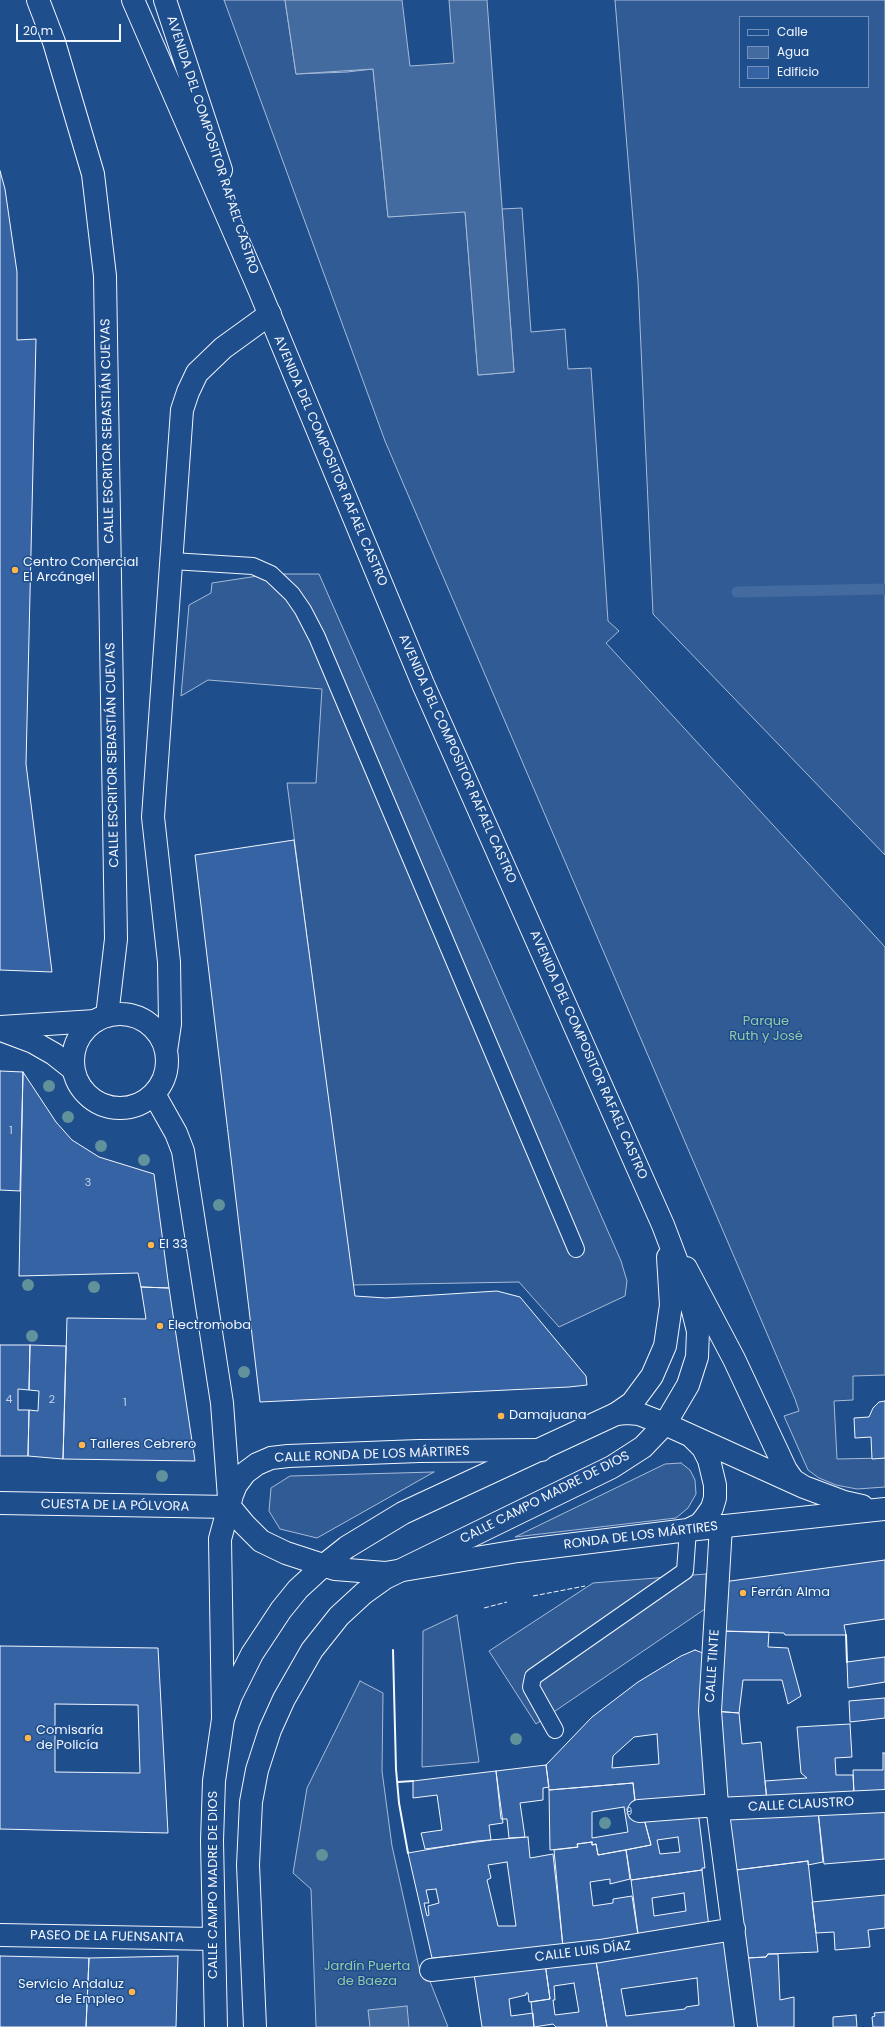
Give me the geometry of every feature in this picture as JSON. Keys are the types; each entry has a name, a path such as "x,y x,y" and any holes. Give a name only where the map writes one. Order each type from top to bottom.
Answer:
{"street":[{"name":"CALLE ESCRITOR SEBASTIÁN CUEVAS","path":"38,0 54,42 93,174 105,276 116,939 101,1018"},
{"name":"AVENIDA DEL COMPOSITOR RAFAEL CASTRO","path":"133,0 270,314 423,684 663,1224"},
{"name":"AVENIDA DEL COMPOSITOR RAFAEL CASTRO","path":"165,0 259,290"},
{"path":"101,1018 85,1029 77,1040 73,1055 73,1069 78,1084 87,1095 99,1104 113,1108 128,1108 142,1103 154,1094 163,1081 167,1066 166,1051 170,1018 169,962 153,817 182,410 188,392 197,373 223,348 270,314"},
{"path":"0,1027 101,1018 122,1014 137,1017 150,1025 160,1037 166,1051"},
{"path":"0,1030 33,1042 54,1054 73,1069"},
{"path":"154,1094 173,1126 183,1150 222,1403 227,1449 230,1507 261,1541 286,1553 323,1566 360,1572 398,1572"},
{"path":"663,1224 737,1366 786,1470 793,1480 804,1487"},
{"name":"CALLE CAMPO MADRE DE DIOS","path":"216,2027 213,1801 216,1762 223,1719 230,1696 266,1632 298,1589 347,1547 403,1514 616,1414 632,1403 646,1385 664,1346 670,1305 668,1259 663,1224"},
{"name":"CALLE CAMPO MADRE DE DIOS","path":"255,2027 248,1836 254,1786 263,1750 284,1698 304,1663 322,1636 339,1616 359,1597 398,1572 612,1467 643,1447 665,1424 688,1385 697,1357 698,1344 695,1318 688,1291 663,1224"},
{"path":"616,1414 639,1414 665,1424 804,1487 844,1502 885,1508"},
{"path":"688,1530 700,1524 712,1508 715,1498 715,1485 709,1460 703,1448 692,1437"},
{"name":"CALLE RONDA DE LOS MÁRTIRES","path":"230,1507 236,1485 244,1473 257,1464 271,1458 306,1455 419,1451 541,1450"},
{"name":"CUESTA DE LA PÓLVORA","path":"0,1503 230,1507"},
{"name":"CALLE CAMPO MADRE DE DIOS","path":"223,1719 220,1545 222,1526 230,1507"},
{"name":"RONDA DE LOS MÁRTIRES","path":"398,1572 518,1551 721,1526 885,1508"},
{"name":"CALLE TINTE","path":"721,1526 710,1711 718,1807 746,2027"},
{"name":"CALLE CLAUSTRO","path":"718,1807 885,1801"},
{"path":"639,1811 718,1807"},
{"name":"CALLE LUIS DÍAZ","path":"431,1970 600,1951 734,1929"},
{"name":"PASEO DE LA FUENSANTA","path":"0,1935 214,1939"}],"lane":[{"path":"172,561 253,566 271,574 292,594 303,610 320,644 576,1249"},
{"path":"556,1730 531,1687 533,1677 685,1571 688,1530"}],"shaded area":[{"path":"224,0 285,0 296,74 347,72 373,69 388,217 465,211 478,375 514,372 502,209 522,208 531,332 565,329 568,369 591,368 608,621 619,631 606,643 885,947 885,1375 853,1376 853,1400 834,1401 837,1459 885,1458 885,1487 857,1489 836,1485 819,1478 808,1470 784,1416 799,1411 795,1399 385,441"},
{"path":"615,0 885,0 885,855 653,614 638,281"},
{"path":"271,574 319,574 621,1261 627,1281 625,1296 559,1327 519,1282 352,1285 287,783 316,783 322,689 208,680 181,696 189,605 211,593 212,583"},
{"path":"681,1463 690,1470 695,1480 696,1494 688,1508 676,1518 515,1537 665,1464"},
{"path":"434,1472 317,1538 280,1529 269,1511 271,1488 290,1476"},
{"path":"706,1574 705,1609 536,1724 489,1651 593,1583"},
{"path":"457,1615 479,1762 422,1767 423,1631"},
{"name":"Jardín Puerta de Baeza","path":"360,1681 383,1693 382,1771 392,1846 420,1972 429,1979 448,2027 316,2027 311,1889 293,1873 307,1788"}],"water":[{"path":"285,0 402,0 410,66 454,63 449,0 487,0 514,372 478,375 465,212 388,217 373,69 296,74"},
{"path":"407,2006 409,2027 370,2027 368,2010"}],"building":[{"name":"Centro Comercial El Arcángel","path":"0,171 5,189 17,272 17,340 36,339 26,764 52,972 0,970"},
{"path":"294,840 355,1296 386,1298 497,1291 520,1297 586,1376 587,1385 260,1402 195,855"},
{"path":"0,1071 23,1072 20,1191 0,1190"},
{"path":"23,1072 56,1122 72,1140 99,1157 154,1174 169,1288 141,1287 138,1273 19,1276"},
{"path":"141,1287 169,1288 195,1461 63,1459 67,1318 146,1319"},
{"path":"0,1345 30,1345 29,1390 18,1389 18,1410 29,1410 28,1456 0,1456"},
{"path":"30,1345 66,1346 63,1459 28,1456 29,1410 38,1411 39,1391 29,1390"},
{"path":"885,1401 885,1458 872,1459 871,1437 855,1438 854,1418 869,1417 873,1408 879,1402"},
{"path":"885,1560 885,1619 844,1625 846,1635 785,1635 784,1633 719,1631 723,1582"},
{"path":"719,1631 769,1632 768,1647 788,1648 801,1696 788,1704 782,1680 743,1680 739,1713 713,1711"},
{"name":"Comisaría de Policía","path":"0,1646 158,1648 168,1833 0,1829","holes":["55,1704 138,1705 140,1773 55,1772"]},
{"path":"695,1650 710,1656 711,1800 636,1808 633,1783 549,1790 546,1765 592,1717 638,1682 681,1656","holes":["657,1734 659,1764 612,1768 613,1756 634,1737"]},
{"path":"885,1657 885,1682 848,1688 847,1662"},
{"path":"885,1698 885,1718 850,1722 849,1701"},
{"path":"713,1711 739,1713 742,1744 761,1742 767,1801 722,1803"},
{"path":"850,1724 852,1757 835,1758 836,1775 853,1775 854,1794 767,1801 765,1781 807,1778 801,1773 797,1727"},
{"path":"883,1753 885,1753 885,1792 854,1794 853,1770 883,1770"},
{"path":"546,1765 549,1787 543,1788 543,1800 520,1803 525,1837 509,1838 507,1819 501,1819 496,1771"},
{"path":"496,1771 503,1823 489,1825 491,1840 425,1849 421,1833 442,1830 437,1795 413,1798 413,1781"},
{"path":"633,1783 636,1812 643,1815 651,1845 598,1855 596,1844 592,1845 592,1842 577,1844 578,1847 550,1850 549,1790","holes":["624,1807 628,1832 592,1838 592,1812"]},
{"path":"885,1807 885,1859 824,1864 818,1811"},
{"path":"818,1811 823,1862 808,1865 808,1861 736,1870 729,1815"},
{"path":"696,1813 699,1819 705,1868 702,1868 702,1870 631,1880 626,1850 651,1845 643,1815","holes":["678,1837 680,1852 660,1854 657,1840"]},
{"path":"528,1837 530,1858 553,1854 563,1947 453,1959 452,1956 432,1958 408,1853 477,1841","holes":["507,1862 516,1926 498,1926 487,1880 491,1878 488,1865","436,1889 439,1903 428,1906 429,1915 427,1916 424,1903 429,1903 426,1890"]},
{"path":"592,1842 592,1845 596,1844 598,1855 626,1850 630,1879 610,1884 610,1879 590,1882 593,1906 613,1903 613,1899 632,1896 639,1941 563,1947 554,1850 578,1847 577,1844"},
{"path":"808,1861 818,1952 768,1954 766,1957 747,1958 736,1870"},
{"path":"702,1870 709,1927 639,1941 631,1880","holes":["684,1893 686,1911 654,1916 652,1898"]},
{"path":"885,1895 885,1928 868,1930 870,1947 835,1950 834,1932 816,1933 812,1902"},
{"path":"729,1934 740,2027 607,2027 595,1955","holes":["697,1978 699,2005 686,2007 685,2009 626,2016 621,1989"]},
{"path":"768,1954 778,1954 780,2000 794,1997 794,2027 750,2027 747,1958 766,1957"},
{"path":"595,1955 607,2027 556,2027 553,2024 534,2027 531,2002 550,1999 545,1963","holes":["574,1983 579,2012 555,2015 553,2000 555,2000 554,1986"]},
{"path":"0,1956 89,1958 86,2027 0,2027"},
{"name":"Servicio Andaluz de Empleo","path":"178,1956 176,2027 86,2027 89,1958"},
{"path":"545,1963 550,1999 529,2002 528,1993 526,1993 526,1995 509,1999 511,2016 533,2013 534,2027 482,2027 474,1974"},
{"path":"885,2012 885,2027 873,2027 872,2017 875,2016 874,2013"},
{"path":"856,2015 857,2027 833,2027 833,2017"}],"waterway":[{"path":"737,592 885,589"}],"fence":[{"path":"533,1596 585,1586"},
{"path":"484,1608 507,1602"}],"wall":[{"path":"846,1635 847,1662"},
{"path":"393,1650 396,1769 399,1803 408,1853"},
{"path":"398,1782 413,1781"}],"place":[{"name":"Centro Comercial El Arcángel","path":"15,570"},
{"name":"El 33","path":"151,1245"},
{"name":"Electromoba","path":"160,1326"},
{"name":"Damajuana","path":"501,1416"},
{"name":"Talleres Cebrero","path":"82,1445"},
{"name":"Ferrán Alma","path":"743,1593"},
{"name":"Comisaría de Policía","path":"28,1738"},
{"name":"Servicio Andaluz de Empleo","path":"132,1992"}],"park label":[{"name":"Parque Ruth y José","path":"766,1030"}]}
